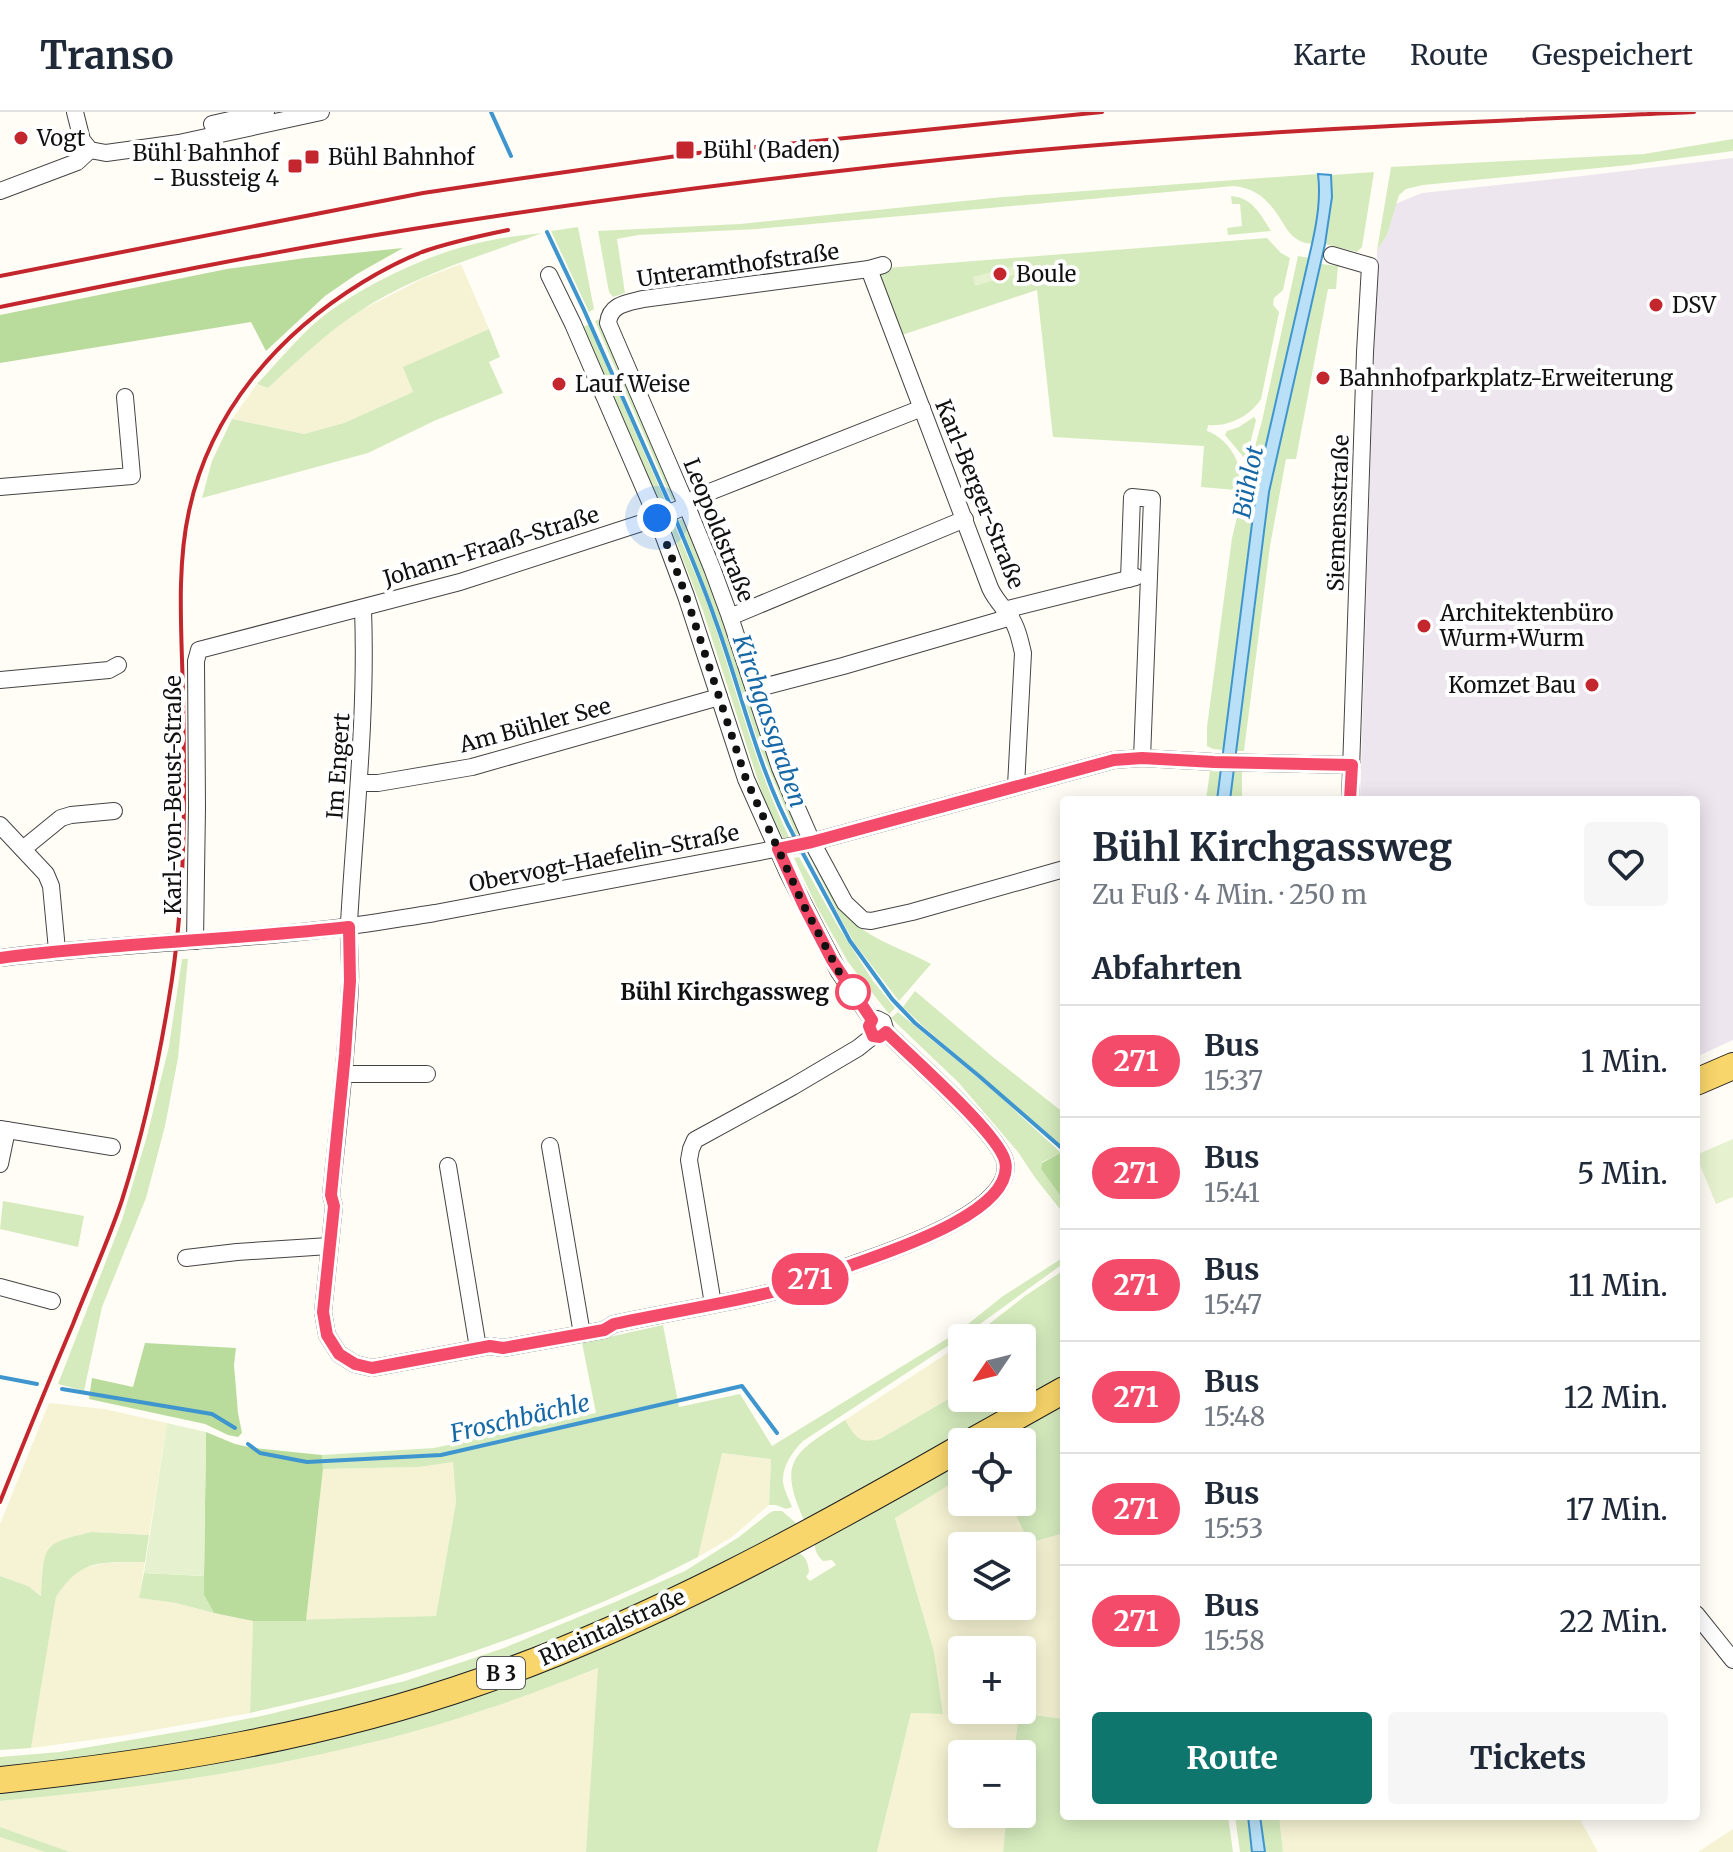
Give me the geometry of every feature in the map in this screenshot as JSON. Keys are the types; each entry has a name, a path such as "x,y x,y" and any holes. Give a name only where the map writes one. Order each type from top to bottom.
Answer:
{"main road":[{"path":"1700,1080 1733,1066"},
{"path":"996,1428 1060,1392"},
{"name":"Rheintalstraße","path":"0,1780 107,1768 274,1738 376,1713 477,1683 568,1648 684,1596 801,1537 948,1455"}],"street":[{"path":"75,112 82,140 98,151"},
{"path":"155,145 170,134 266,112"},
{"path":"0,191 98,151 179,143 321,112"},
{"name":"Siemensstraße","path":"1332,255 1370,266 1350,796"},
{"name":"Unteramthofstraße","path":"609,314 617,306 650,298 876,266"},
{"name":"Karl-Berger-Straße","path":"876,266 922,408 990,588 1020,637 1023,653 1016,786"},
{"path":"549,275 672,511 686,596 746,779 832,960 877,1030 862,1045 836,1061 695,1140 689,1160 713,1304"},
{"name":"Leopoldstraße","path":"609,314 608,323 672,511 730,617 780,768 809,843 845,903 863,920 871,921 1060,870"},
{"path":"0,487 132,476 125,397"},
{"name":"Johann-Fraaß-Straße","path":"199,650 460,582 672,511 697,497 922,408"},
{"path":"1129,579 1132,497 1152,499 1142,758"},
{"path":"730,617 965,519"},
{"path":"755,689 843,666 1149,574"},
{"name":"Im Engert","path":"363,609 365,665 349,927 350,981 323,1312 324,1325 339,1354 355,1364 372,1368 490,1346 503,1348 604,1330 614,1324 792,1286 937,1232 965,1217 1001,1186 1006,1175 1002,1152 967,1111 877,1030"},
{"name":"Karl-von-Beust-Straße","path":"195,941 196,661 199,650"},
{"path":"0,680 109,670 118,665"},
{"name":"Am Bühler See","path":"360,783 378,783 472,767 719,697"},
{"name":"Obervogt-Haefelin-Straße","path":"0,958 57,950 349,927 448,910 809,843 1114,760 1142,758 1352,765"},
{"path":"23,849 61,818 114,811"},
{"path":"0,825 46,874 51,886 57,950"},
{"path":"344,1074 427,1074"},
{"path":"0,1164 3,1129 112,1147"},
{"path":"550,1146 582,1334"},
{"path":"448,1166 478,1348"},
{"path":"186,1258 329,1246"},
{"path":"0,1287 52,1301"},
{"path":"1700,1619 1733,1660"}],"shaded area":[{"path":"1733,158 1733,1040 1700,1055 1700,796 1360,796 1377,250 1387,235 1395,204 1422,193"},
{"path":"461,264 489,329 404,367 413,392 344,423 304,434 232,419 257,384 268,388 315,344 359,311 424,278"},
{"path":"948,1353 948,1399 880,1439 866,1442 858,1439 845,1420"},
{"path":"49,1403 104,1409 167,1423 149,1535 92,1532 42,1596 28,1586 0,1576 0,1524"},
{"path":"721,1453 771,1459 769,1505 732,1537 698,1557"},
{"path":"453,1461 456,1502 436,1616 306,1621 323,1469 418,1467"},
{"path":"948,1485 948,1516 1016,1516 1024,1532 948,1532 948,1620 1036,1620 1036,1541 1060,1534 1060,1718 1036,1715 1036,1636 948,1636 948,1724 1018,1724 1016,1740 948,1740 948,1828 1006,1828 1003,1852 877,1852 911,1713 943,1714 934,1652 895,1517"},
{"path":"145,1562 139,1598 176,1603 253,1621 250,1713 31,1748 56,1597 68,1579 82,1568 105,1563"},
{"path":"599,1668 586,1852 70,1852 0,1827 0,1801 205,1776 284,1762 406,1733 488,1709"},
{"path":"1279,1820 1580,1820 1598,1852 1283,1852"},
{"path":"1733,1829 1733,1852 1698,1852"},
{"path":"0,1837 17,1842 45,1852 0,1852"}],"green space":[{"path":"1733,139 1733,151 1406,189 1399,195 1387,235 1377,250 1391,167 1644,154"},
{"path":"1374,172 1362,247 1357,252 1325,244 1332,197 1331,175"},
{"path":"1318,174 1318,209 1312,244 1292,235 1263,198 1250,190 1234,186 757,229 638,235 617,239 625,293 613,297 609,292 598,231 740,224 1003,197"},
{"path":"1231,196 1250,203 1271,231 1228,235 1227,228 1242,226 1240,204 1232,204"},
{"path":"578,227 594,309 589,312 551,231"},
{"path":"542,233 400,288 333,330 268,388 257,384 317,322 382,279 446,252 501,238"},
{"path":"1267,238 1290,258 1283,290 1274,298 1273,305 1279,312 1261,399 1245,415 1224,424 1208,425 1207,431 1223,441 1236,458 1239,473 1236,490 1201,487 1204,446 1053,437 1037,290 899,336 879,274 886,268"},
{"path":"403,248 325,296 266,351 251,322 0,363 0,315 227,269"},
{"path":"1298,256 1310,258 1257,484 1223,750 1213,749 1207,746 1207,727 1232,538 1262,421"},
{"name":"Boule","path":"1024,263 1027,271 975,286 973,277"},
{"path":"1321,264 1338,266 1336,289 1328,289 1296,459 1286,459 1270,546 1244,751 1236,751 1269,492"},
{"path":"599,319 676,498 672,500 595,321"},
{"path":"589,324 666,503 662,504 656,495 583,327"},
{"path":"489,329 500,357 489,362 503,393 434,421 368,453 202,498 212,461 232,419 304,434 344,423 413,392 403,367"},
{"path":"1254,417 1256,420 1246,460 1225,435"},
{"path":"683,519 714,593 802,833 796,834 760,748 718,620 679,520"},
{"path":"673,521 707,602 758,760 789,837 783,838 764,799 703,611 669,523"},
{"path":"1210,771 1220,772 1217,796 1207,796"},
{"path":"1233,772 1242,772 1242,796 1230,796"},
{"path":"808,854 811,854 836,900 854,923 882,941 931,964 899,1001 855,944"},
{"path":"799,857 838,926 873,981 895,1008 889,1014 848,962 794,858"},
{"path":"182,959 188,959 178,1058 165,1126 146,1198 102,1307 84,1391 58,1384 122,1220 147,1136 169,1046"},
{"path":"915,991 1060,1110 1060,1144 925,1028 903,1007"},
{"path":"898,1012 995,1092 1060,1152 1042,1162 1041,1169 1060,1195 1060,1209 1018,1152 959,1083 891,1018"},
{"path":"1733,1139 1733,1197 1716,1204 1700,1165 1700,1153"},
{"path":"1060,1153 1060,1195 1041,1169 1042,1163"},
{"path":"3,1201 84,1216 78,1247 0,1229"},
{"path":"1060,1260 1060,1266 980,1324 968,1324 1003,1296"},
{"path":"1060,1273 1060,1383 1036,1397 1036,1324 989,1324"},
{"path":"663,1325 679,1407 740,1394 772,1446 948,1338 948,1346 803,1441 789,1459 783,1476 792,1507 786,1509 769,1505 771,1459 722,1453 698,1557 615,1597 484,1648 351,1689 250,1713 253,1621 436,1616 456,1502 453,1462 418,1467 323,1469 322,1455 434,1448 596,1413 582,1343"},
{"path":"145,1343 236,1348 234,1365 242,1433 238,1437 228,1435 205,1424 89,1399 92,1378 133,1387"},
{"path":"948,1399 948,1412 1008,1412 980,1428 948,1428 948,1446 807,1524 583,1634 382,1704 183,1749 0,1769 0,1757 60,1752 266,1715 405,1681 504,1648 685,1571 773,1511 782,1511 797,1524 804,1520 796,1500 792,1470 803,1450 845,1420 862,1440 880,1439"},
{"path":"1060,1403 1060,1534 1036,1541 1036,1532 1024,1532 1016,1516 1036,1516 1036,1428 1015,1428"},
{"path":"167,1423 206,1432 204,1576 144,1573"},
{"path":"206,1432 253,1448 322,1455 306,1621 253,1621 214,1613 204,1595"},
{"path":"948,1466 948,1486 895,1518 934,1652 943,1714 911,1713 877,1852 586,1852 598,1668 465,1716 335,1751 178,1780 0,1801 0,1790 271,1751 796,1551 806,1560 809,1572 806,1577 810,1581 836,1565 832,1560 823,1561 817,1554 815,1539"},
{"path":"92,1532 149,1535 145,1562 94,1565 65,1584 56,1597 31,1748 0,1750 0,1576 28,1586 41,1596 43,1566 48,1549 63,1540"},
{"path":"144,1573 204,1576 204,1595 214,1613 139,1598"},
{"path":"1036,1715 1060,1718 1060,1820 1229,1820 1233,1852 1003,1852 1006,1828 1036,1828 1036,1740 1016,1740 1018,1724 1036,1724"},
{"path":"1236,1820 1248,1820 1252,1852 1240,1852"},
{"path":"1261,1820 1279,1820 1283,1852 1265,1852"},
{"path":"0,1827 70,1852 45,1852 0,1837"}],"water":[{"path":"1318,174 1331,175 1332,197 1325,244 1269,492 1231,796 1218,796 1257,484 1319,201"},
{"path":"1248,1820 1261,1820 1265,1852 1252,1852"}],"waterway":[{"name":"Kirchgassgraben","path":"491,112 511,156"},
{"name":"Kirchgassgraben","path":"547,232 671,507"},
{"name":"Kirchgassgraben","path":"674,515 725,647 771,787 796,840"},
{"name":"Kirchgassgraben","path":"800,848 850,941 892,999 915,1023 1060,1147"},
{"name":"Froschbächle","path":"0,1377 37,1384"},
{"name":"Froschbächle","path":"248,1444 260,1453 307,1462 441,1455 742,1386 777,1433"},
{"name":"Froschbächle","path":"62,1389 212,1414 235,1428"}],"railway":[{"path":"0,276 423,193 510,180 698,153 1102,112"},
{"path":"0,307 413,229 639,196 866,168 1186,138 1694,112"},
{"path":"0,1502 117,1216 137,1150 160,1049 175,960 181,885 184,810 182,556 199,475 213,441 252,379 276,351 332,303 377,274 422,252 508,230"}],"bus line":[{"name":"271","path":"0,958 57,950 349,927 350,981 323,1312 327,1335 339,1354 355,1364 372,1368 490,1346 503,1348 604,1330 614,1324 792,1286 937,1232 965,1217 1001,1186 1006,1175 1005,1162 1002,1152 989,1136 886,1032 880,1037 870,1033 869,1023 872,1020 832,960 778,849 1130,758 1352,765 1350,796"}],"place":[{"name":"Vogt","path":"21,138"},
{"name":"Bühl (Baden)","path":"685,150"},
{"name":"Bühl Bahnhof","path":"312,157"},
{"name":"Bühl Bahnhof - Bussteig 4","path":"295,166"},
{"name":"Boule","path":"1000,274"},
{"name":"DSV","path":"1656,305"},
{"name":"Bahnhofparkplatz-Erweiterung","path":"1323,378"},
{"name":"Lauf Weise","path":"559,384"},
{"name":"Architektenbüro Wurm+Wurm","path":"1424,626"},
{"name":"Komzet Bau","path":"1592,685"},
{"name":"Bühl Kirchgassweg","path":"853,992"}],"route":[{"path":"657,518 746,779 804,906 853,992"}],"water label":[{"name":"Bühlot","path":"1248,482"}]}
